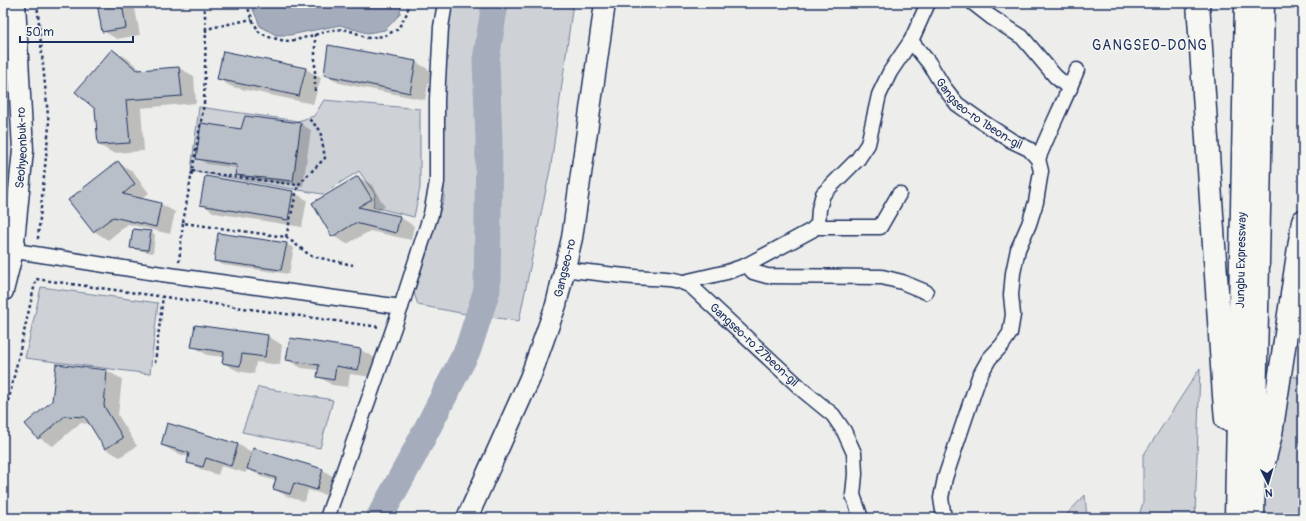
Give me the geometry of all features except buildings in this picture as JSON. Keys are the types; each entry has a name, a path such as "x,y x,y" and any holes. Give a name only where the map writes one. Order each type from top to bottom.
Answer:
{"highway":[{"path":"1198,3 1224,396 1245,514"},
{"name":"Jungbu Expressway","path":"1245,514 1246,3"},
{"name":"Jungbu Expressway","path":"1245,514 1262,3"},
{"path":"1245,514 1270,434 1303,221"}],"street":[{"name":"Seohyeonbuk-ro","path":"3,291 23,150 15,3"},
{"path":"327,518 401,308 431,214 437,182 437,100 439,56 445,3"},
{"name":"Gangseo-ro","path":"467,518 530,378 556,305 572,238 606,3"},
{"path":"684,282 727,272 747,265 816,227 818,224 819,210 823,194 858,159 868,144 879,95 890,72 911,41 928,3"},
{"path":"973,3 991,17 1022,37 1055,76 1070,89"},
{"name":"Gangseo-ro 1beon-gil","path":"911,41 929,63 943,86 957,104 1012,141 1029,149 1038,159"},
{"path":"944,518 941,498 945,478 979,377 989,359 1002,345 1010,333 1013,315 1011,295 1013,273 1018,249 1029,224 1036,202 1041,171 1038,159 1052,125 1070,89 1077,70"},
{"path":"816,227 880,227 899,194"},
{"path":"8,250 162,274 401,308"},
{"path":"747,265 753,272 767,276 882,278 902,282 926,292"},
{"name":"Gangseo-ro 27beon-gil","path":"565,269 636,277 666,278 684,282 692,287 799,387 833,415 844,431 854,453 855,474 853,495 861,518"}],"path":[{"path":"37,3 49,126 38,238 44,246"},
{"path":"186,264 179,263 192,171 204,104 206,29 204,3"},
{"path":"248,3 248,8 259,32 269,37 285,41 296,40 332,30 343,29 367,38 384,36 398,29 407,14 409,3"},
{"path":"206,29 252,18"},
{"path":"315,34 315,91"},
{"path":"286,238 298,185 326,158 320,130 308,118"},
{"path":"192,171 298,185"},
{"path":"184,223 286,238 311,256 354,265"},
{"path":"3,425 36,279 381,328"},
{"path":"155,363 164,296"}],"shaded area":[{"path":"452,3 486,3 475,61 480,187 479,273 466,314 418,305 414,293 444,199 444,66"},
{"path":"508,3 573,3 551,165 519,321 483,316 493,287 497,66"},
{"path":"324,100 420,109 420,188 414,217 373,207 375,194 359,171 322,194 191,171 199,107 298,121 314,116"},
{"path":"41,287 158,303 150,374 25,358"},
{"path":"1200,368 1195,518 1138,518 1143,503 1143,456"},
{"path":"1266,372 1303,378 1303,518 1263,518"},
{"path":"258,387 333,400 320,448 242,432"},
{"path":"1085,495 1087,518 1065,518 1066,515"}],"water":[{"path":"253,3 401,3 400,14 385,30 367,33 340,25 290,35 276,35 260,26 252,7"}],"waterway":[{"path":"379,518 412,458 468,349 487,290 489,141 486,60 495,3"}],"district":[{"name":"GANGSEO-DONG","path":"1150,45"}]}
